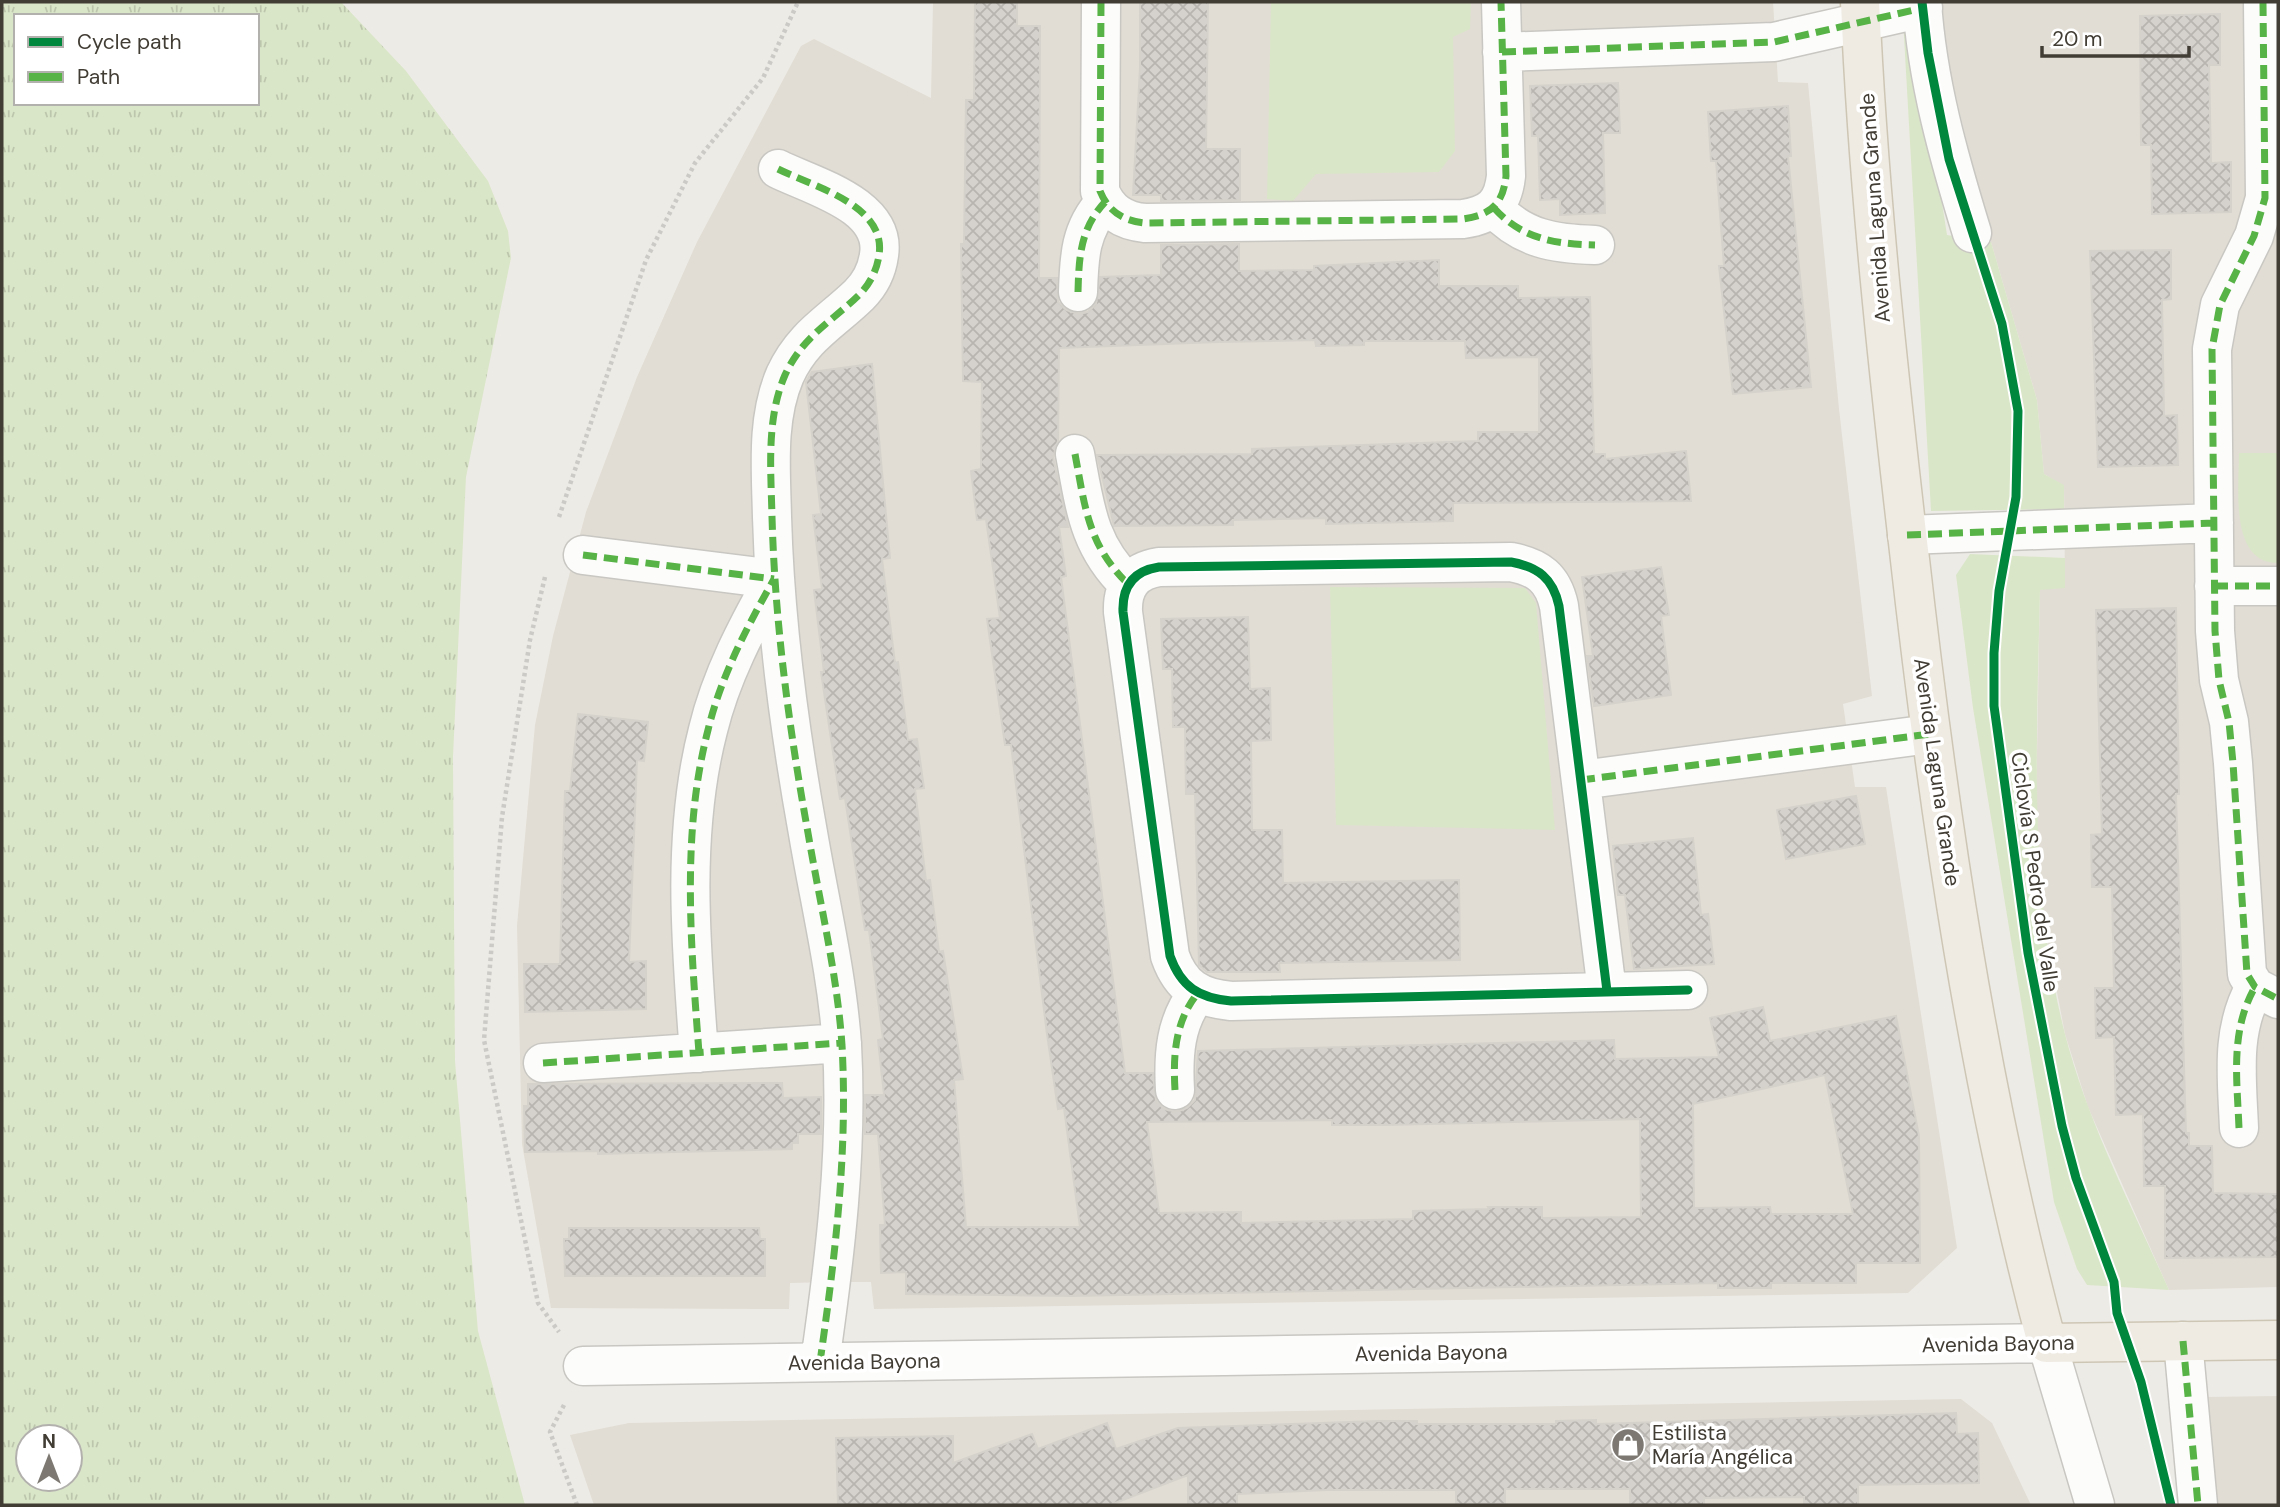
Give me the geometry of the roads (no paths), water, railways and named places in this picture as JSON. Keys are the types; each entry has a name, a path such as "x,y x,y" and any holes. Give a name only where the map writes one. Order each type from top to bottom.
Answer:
{"main road":[{"name":"Avenida Laguna Grande","path":"1861,13 1886,352 1930,734 1993,1112 2021,1247 2047,1343"},
{"name":"Avenida Bayona","path":"2047,1343 2278,1340"}],"street":[{"path":"1101,2 1098,178 1105,202 1122,218 1145,223 1463,219 1480,216 1494,208 1504,194 1506,176 1501,2"},
{"path":"2239,1128 2237,1034 2241,1017 2267,993 2247,974 2244,959 2233,763 2229,722 2219,680 2214,586 2214,326 2229,284 2254,236 2265,198 2263,2"},
{"path":"1502,52 1774,42 1861,13 1922,5 1928,53 1949,159 1972,233"},
{"path":"778,169 853,205 867,216 876,231 880,248 870,281 809,338 782,386 771,434 774,579 793,751 826,923 842,1043 843,1154 820,1362"},
{"path":"1078,292 1082,240 1087,225 1105,202"},
{"path":"1494,208 1509,224 1524,234 1568,244 1595,245"},
{"path":"1075,454 1092,535 1102,554 1128,584"},
{"path":"1907,535 2214,523"},
{"path":"583,555 774,579"},
{"path":"1607,991 1556,594 1543,573 1528,565 1511,562 1159,567 1147,569 1128,584 1122,597 1123,612 1170,956 1180,978 1197,994 1231,1001 1688,990"},
{"path":"699,1053 691,896 698,776 722,684 745,630 774,579"},
{"path":"2214,586 2278,586"},
{"path":"1581,780 1930,734"},
{"path":"1175,1090 1175,1046 1181,1021 1197,994"},
{"path":"543,1063 842,1043"},
{"path":"2183,1341 2199,1505"},
{"name":"Avenida Bayona","path":"583,1366 2047,1343"},
{"name":"Avenida Laguna Grande","path":"2047,1343 2095,1505"}],"place":[{"name":"Estilista María Angélica","path":"1628,1445"}]}
